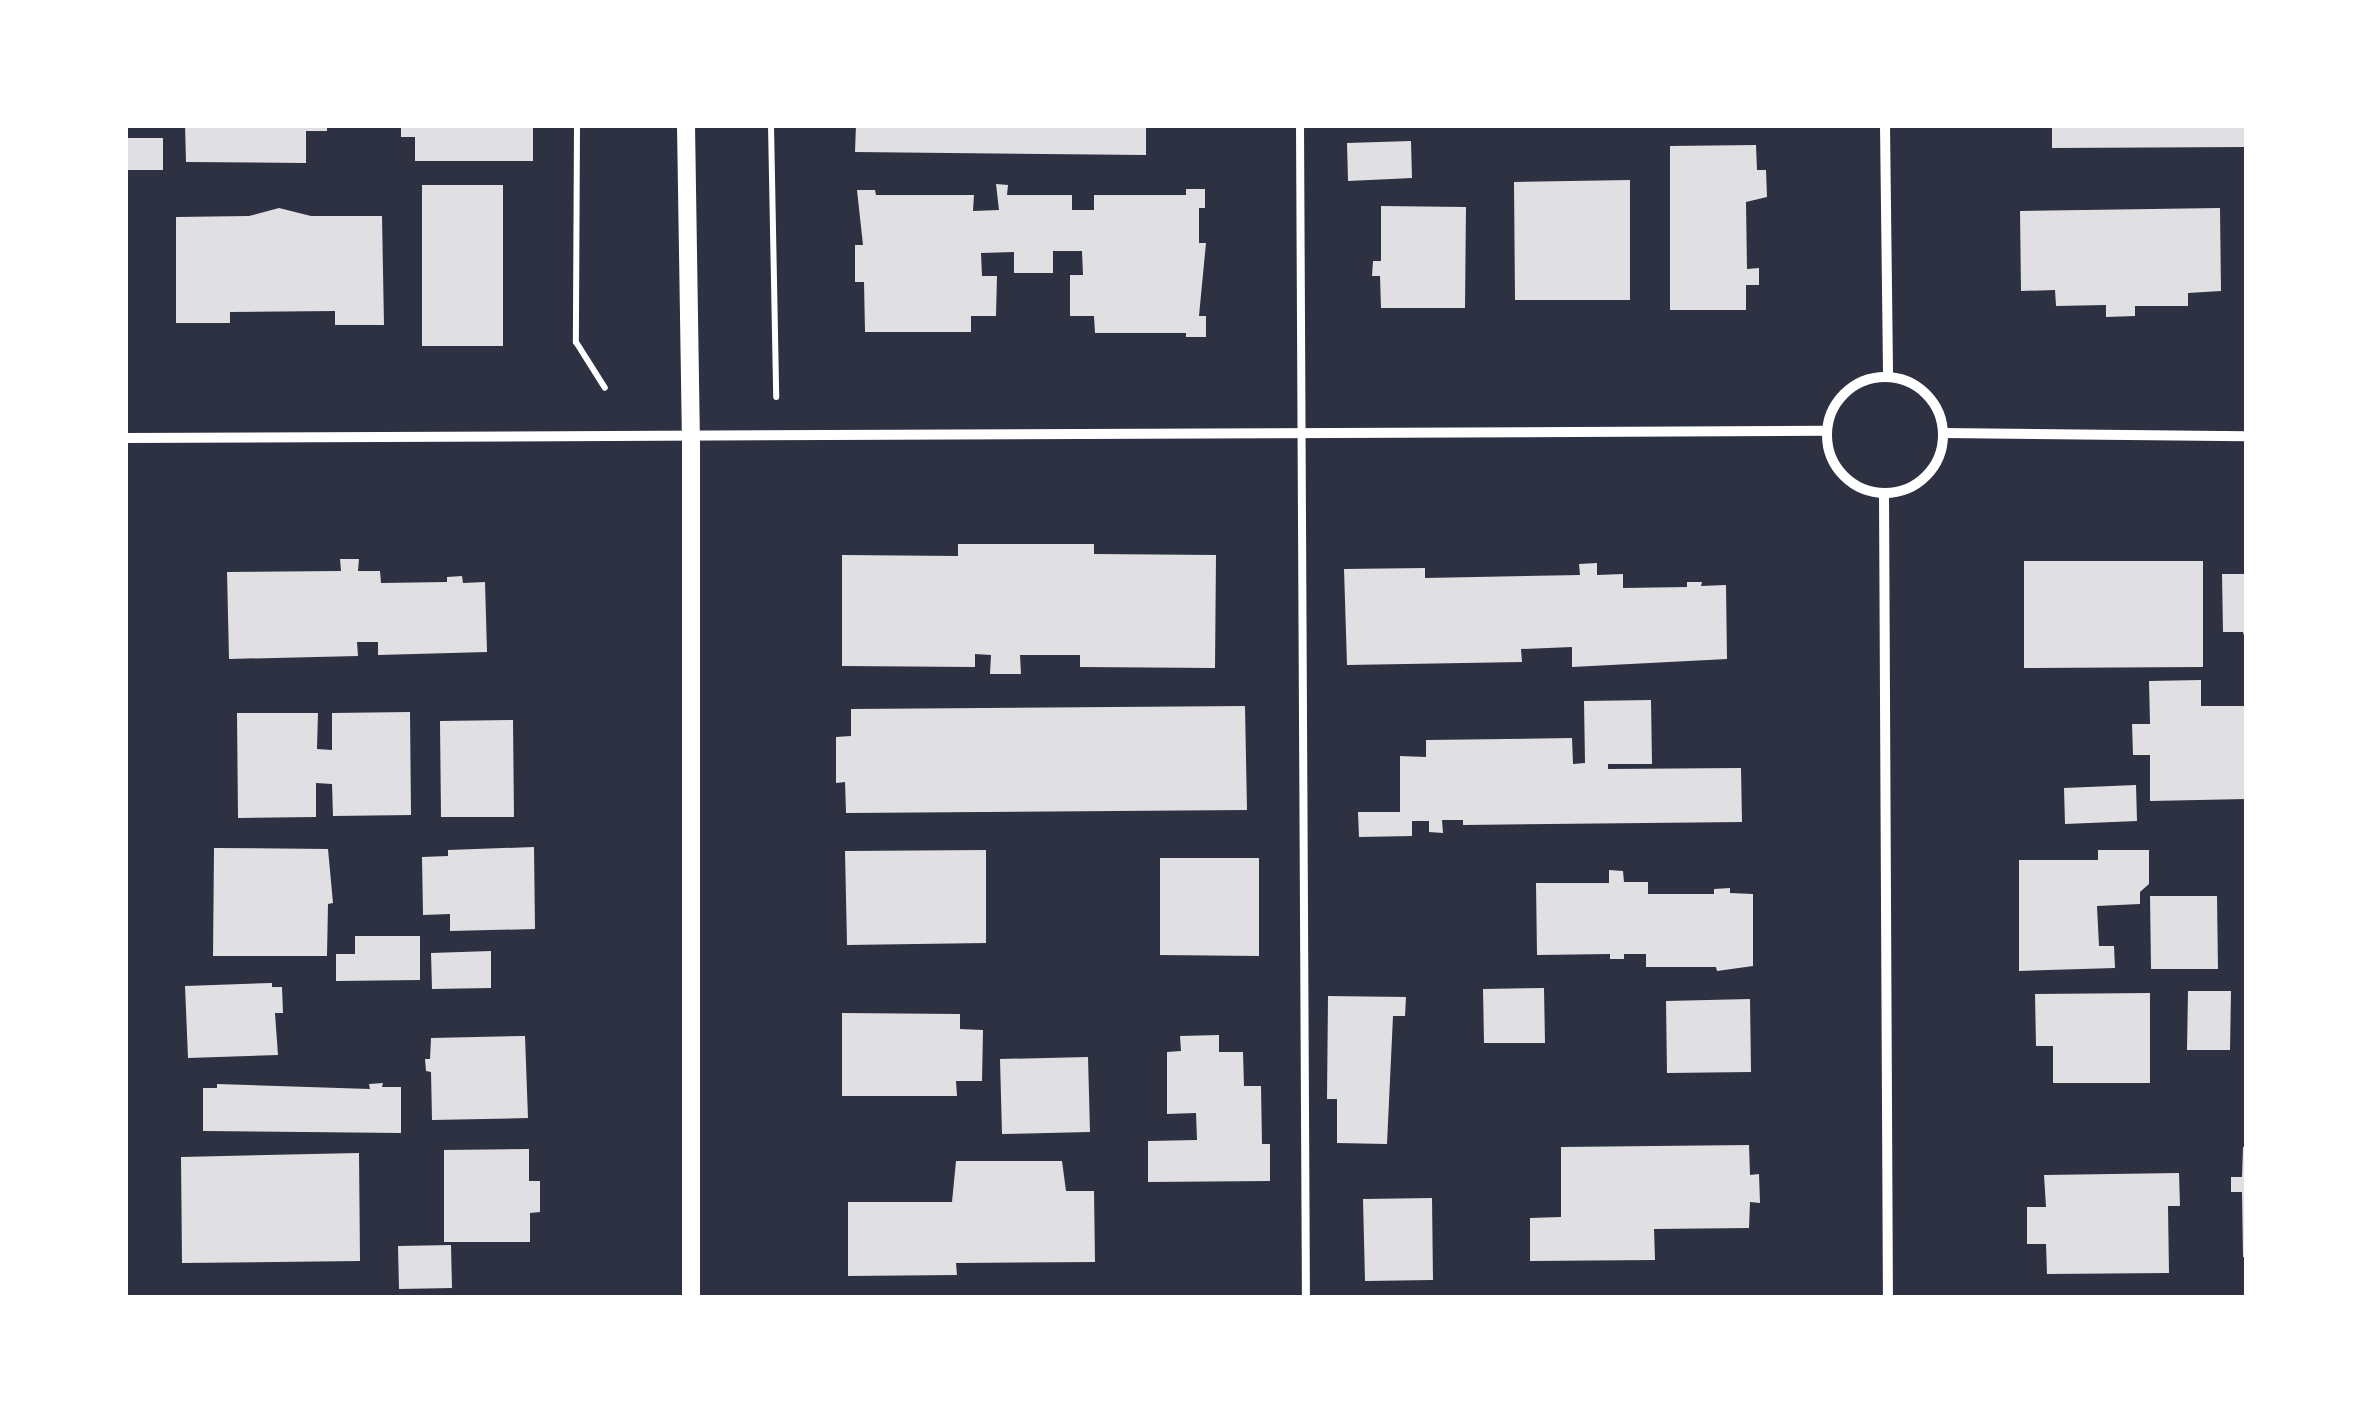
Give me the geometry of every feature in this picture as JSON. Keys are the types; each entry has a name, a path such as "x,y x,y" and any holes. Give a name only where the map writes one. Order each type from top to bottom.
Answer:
{"street":[{"path":"686,125 692,436 691,1298"},
{"path":"1885,125 1888,376"},
{"path":"1888,376 1915,384 1930,398 1944,434 1932,470 1902,491 1884,493 1866,489 1836,466 1827,430 1842,395 1858,383 1888,376"},
{"path":"125,438 1827,430"},
{"path":"1944,434 2247,436"},
{"path":"1884,493 1888,1298"}],"lane":[{"path":"1300,125 1306,1298"}],"path":[{"path":"578,125 576,342 605,388"},
{"path":"771,125 776,403"}],"building":[{"path":"185,125 327,125 327,131 306,131 306,163 186,162"},
{"path":"401,125 533,125 533,161 415,161 415,137 401,137"},
{"path":"856,125 1146,125 1146,155 855,152"},
{"path":"2052,125 2247,125 2247,147 2052,148"},
{"path":"125,138 163,138 163,170 125,170"},
{"path":"1411,141 1412,178 1348,181 1347,143"},
{"path":"1756,145 1757,170 1766,170 1767,197 1746,202 1747,269 1759,268 1759,285 1746,285 1746,310 1670,310 1670,146"},
{"path":"1630,180 1630,300 1515,300 1514,182"},
{"path":"996,184 1008,185 1007,195 1072,195 1072,210 1094,210 1094,195 1186,195 1186,189 1205,189 1205,208 1199,208 1199,243 1206,243 1199,316 1206,316 1206,337 1186,337 1186,333 1095,333 1094,316 1070,316 1070,275 1083,275 1082,251 1053,251 1053,273 1014,273 1014,252 981,253 982,276 997,276 996,316 971,316 971,332 865,332 864,282 855,282 855,245 863,245 857,190 875,190 876,195 974,195 973,211 999,210"},
{"path":"422,185 503,185 503,346 422,346"},
{"path":"1381,206 1466,207 1465,308 1381,308 1380,276 1372,276 1373,261 1381,261"},
{"path":"279,208 311,216 382,216 384,325 335,325 335,311 230,312 230,323 176,323 176,217 249,216"},
{"path":"2220,208 2221,291 2188,293 2188,306 2135,306 2135,316 2106,317 2106,305 2056,306 2055,290 2021,291 2020,211"},
{"path":"958,544 1094,544 1094,554 1216,555 1215,668 1080,667 1080,655 1020,655 1021,674 990,674 991,655 975,654 975,667 842,666 842,555 958,556"},
{"path":"340,559 359,559 358,571 380,571 381,583 447,582 447,577 462,576 463,583 485,582 487,652 378,655 378,642 357,642 358,656 229,659 227,572 341,571"},
{"path":"2024,561 2203,561 2203,667 2024,668"},
{"path":"1597,563 1597,575 1623,574 1623,588 1687,587 1687,582 1726,585 1727,659 1572,667 1572,647 1521,649 1522,662 1347,665 1344,569 1425,568 1425,578 1580,575 1579,564"},
{"path":"2222,574 2247,574 2247,646 2243,632 2223,632"},
{"path":"2201,680 2201,706 2247,706 2247,799 2150,801 2150,755 2133,755 2132,724 2150,724 2149,681"},
{"path":"1651,700 1652,764 1608,764 1608,769 1741,768 1742,822 1463,825 1463,820 1442,820 1443,833 1429,832 1429,821 1412,821 1412,836 1359,837 1358,812 1400,812 1400,756 1426,757 1426,740 1572,738 1573,764 1585,763 1584,701"},
{"path":"1245,706 1247,810 846,813 845,782 836,783 836,737 851,736 851,709"},
{"path":"410,712 411,815 333,816 332,784 316,783 316,817 238,818 237,713 318,713 317,749 332,750 332,713"},
{"path":"513,720 514,817 441,817 440,721"},
{"path":"2136,785 2137,821 2065,824 2064,788"},
{"path":"534,847 535,929 450,931 450,914 423,915 422,857 448,856 448,850"},
{"path":"214,848 328,849 333,903 328,904 327,956 213,956"},
{"path":"986,850 986,943 847,945 845,851"},
{"path":"2098,850 2149,850 2149,884 2140,892 2140,904 2097,906 2099,946 2114,946 2115,968 2019,971 2019,860 2098,860"},
{"path":"1160,858 1259,858 1259,956 1160,955"},
{"path":"1609,870 1623,871 1624,882 1648,882 1648,894 1714,894 1714,889 1730,888 1730,893 1753,894 1753,966 1717,971 1716,967 1646,967 1646,954 1624,954 1624,959 1610,959 1610,954 1537,955 1536,883 1609,883"},
{"path":"2150,896 2217,896 2218,969 2151,969"},
{"path":"355,936 420,936 420,980 336,981 336,954 355,954"},
{"path":"491,951 491,988 432,989 431,953"},
{"path":"272,983 272,987 282,987 283,1013 275,1013 278,1055 188,1058 185,986"},
{"path":"1544,988 1545,1043 1484,1043 1483,989"},
{"path":"2188,991 2231,991 2230,1050 2187,1050"},
{"path":"2150,993 2150,1083 2053,1083 2053,1046 2036,1046 2035,994"},
{"path":"1328,996 1406,997 1405,1016 1393,1016 1387,1144 1337,1143 1337,1099 1327,1099"},
{"path":"1750,999 1751,1072 1667,1073 1666,1001"},
{"path":"842,1013 960,1014 960,1029 983,1030 982,1081 956,1081 957,1096 842,1096"},
{"path":"1219,1035 1219,1052 1243,1052 1244,1086 1261,1086 1262,1144 1270,1144 1270,1181 1148,1182 1148,1141 1197,1140 1196,1113 1167,1114 1167,1052 1181,1051 1180,1036"},
{"path":"525,1036 528,1118 432,1120 431,1072 426,1071 425,1059 430,1059 431,1038"},
{"path":"1088,1057 1090,1132 1002,1134 1000,1059"},
{"path":"383,1083 382,1087 401,1087 401,1133 203,1131 203,1088 217,1088 217,1084 370,1089 369,1084"},
{"path":"1749,1145 1750,1175 1759,1174 1760,1203 1750,1202 1749,1228 1654,1229 1655,1260 1530,1261 1530,1218 1561,1217 1561,1147"},
{"path":"2247,1146 2247,1257 2243,1257 2242,1192 2231,1192 2231,1177 2242,1177 2243,1147"},
{"path":"529,1149 529,1181 540,1181 540,1212 530,1213 530,1242 444,1242 444,1150"},
{"path":"359,1153 360,1261 182,1263 181,1157"},
{"path":"956,1161 1062,1161 1066,1191 1094,1191 1095,1262 956,1263 957,1275 848,1276 848,1202 952,1202"},
{"path":"2179,1173 2180,1206 2168,1206 2169,1273 2047,1274 2046,1244 2027,1244 2027,1207 2046,1207 2044,1175"},
{"path":"1432,1198 1433,1280 1365,1281 1363,1199"},
{"path":"451,1245 452,1288 399,1289 398,1246"}]}
